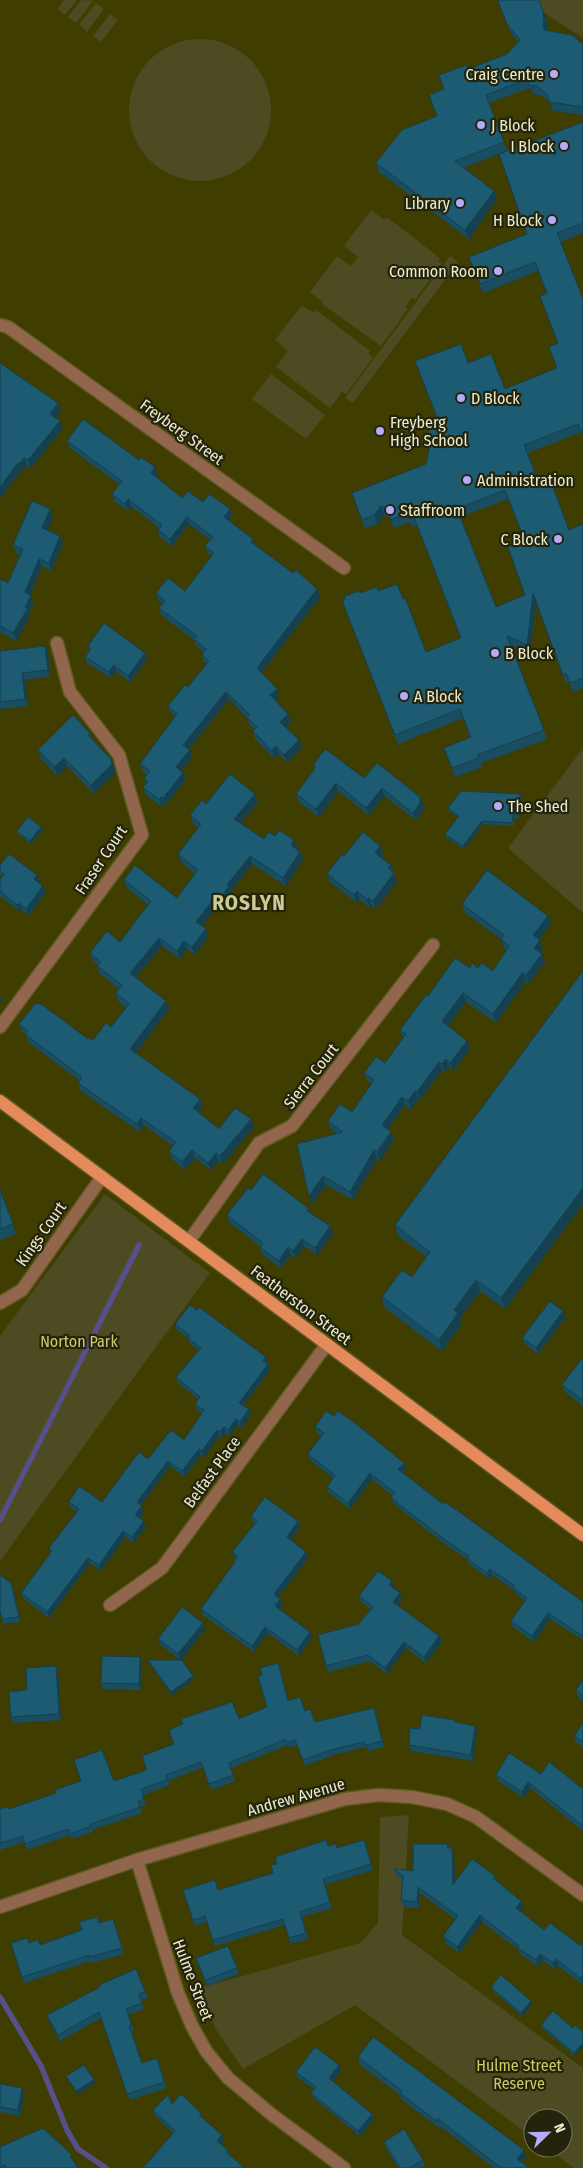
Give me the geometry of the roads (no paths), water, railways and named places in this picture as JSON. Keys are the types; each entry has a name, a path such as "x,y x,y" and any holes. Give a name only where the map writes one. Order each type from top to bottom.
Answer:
{"main road":[{"name":"Featherston Street","path":"0,1101 583,1535"}],"street":[{"name":"Freyberg Street","path":"0,325 8,327 344,568"},
{"name":"Fraser Court","path":"0,1028 142,835 120,754 70,692 57,643"},
{"name":"Sierra Court","path":"189,1241 259,1143 292,1126 433,945"},
{"name":"Kings Court","path":"0,1303 22,1290 102,1176"},
{"name":"Belfast Place","path":"110,1605 162,1568 327,1344"},
{"name":"Andrew Avenue","path":"0,1906 137,1860 345,1799 378,1795 412,1797 447,1804 476,1817 583,1895"},
{"name":"Hulme Street","path":"137,1860 178,1994 192,2026 206,2051 228,2078 271,2114 344,2168"}],"waterway":[{"path":"0,1520 139,1245"},
{"path":"0,1997 41,2066 67,2130 78,2149 106,2168"}],"place":[{"name":"Craig Centre","path":"554,74"},
{"name":"J Block","path":"481,125"},
{"name":"I Block","path":"564,146"},
{"name":"Library","path":"460,203"},
{"name":"H Block","path":"552,220"},
{"name":"Common Room","path":"498,271"},
{"name":"D Block","path":"461,398"},
{"name":"Freyberg High School","path":"380,431"},
{"name":"Administration","path":"467,480"},
{"name":"Staffroom","path":"390,510"},
{"name":"C Block","path":"558,539"},
{"name":"B Block","path":"495,653"},
{"name":"A Block","path":"404,696"},
{"name":"The Shed","path":"498,806"}],"district":[{"name":"ROSLYN","path":"249,903"}],"park label":[{"name":"Norton Park","path":"79,1341"},
{"name":"Hulme Street Reserve","path":"519,2074"}]}
